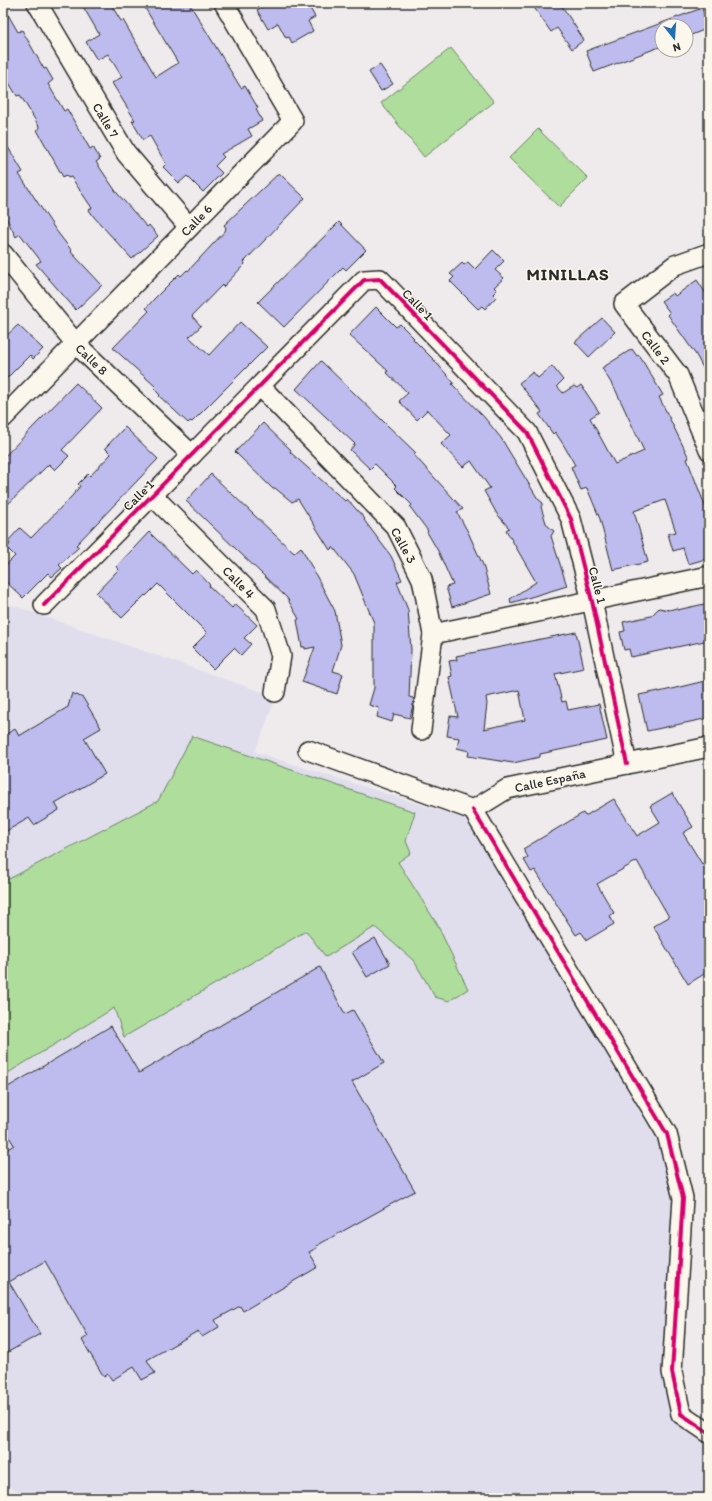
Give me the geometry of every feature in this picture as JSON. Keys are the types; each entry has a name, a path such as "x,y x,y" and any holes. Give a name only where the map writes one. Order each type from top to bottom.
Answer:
{"street":[{"name":"Calle 7","path":"37,3 126,153 189,227"},
{"name":"Calle 6","path":"3,418 293,121 224,3"},
{"name":"Calle 2","path":"709,252 675,266 624,304 678,375 709,450"},
{"name":"Calle 8","path":"3,254 76,344 192,455"},
{"name":"Calle 1","path":"44,605 364,280 380,279 526,432 571,518 592,600 627,764"},
{"name":"Calle 3","path":"260,386 396,527 422,579 433,634 421,730"},
{"name":"Calle 4","path":"152,495 266,609 282,656 275,692"},
{"path":"433,634 709,576"},
{"name":"Calle España","path":"474,810 507,789 709,747"},
{"path":"308,750 474,810 667,1134 683,1198 672,1372 681,1414 709,1433"}],"shaded area":[{"path":"3,602 276,697 255,752 466,819 661,1143 674,1191 668,1397 689,1431 709,1445 709,1498 27,1498 3,1482"}],"green space":[{"path":"451,48 494,102 424,157 381,103"},
{"path":"538,129 588,178 559,207 509,158"},
{"path":"192,736 415,812 406,841 411,853 398,862 437,924 468,989 449,1001 435,997 414,961 375,927 326,957 306,931 124,1037 114,1008 3,1076 3,882 158,801"}],"building":[{"path":"81,3 110,3 121,21 123,20 156,77 178,63 142,3 189,3 241,88 245,86 258,108 256,109 262,121 248,129 252,136 221,154 224,157 215,166 222,173 203,192 187,176 179,183 163,167 166,164 150,136 143,140 132,121 135,120 112,83 122,77 108,54 97,60 86,42 99,34"},
{"path":"269,3 307,3 315,17 308,21 313,31 292,43 289,37 286,38 278,23 268,29 257,10"},
{"path":"531,3 560,3 584,40 572,49 557,28 551,32"},
{"path":"3,6 18,32 22,30 44,69 46,68 53,80 48,84 64,111 67,109 90,149 93,147 100,159 96,162 117,193 147,227 149,225 158,236 132,259 94,217 89,210 92,208 71,177 68,178 66,175 63,177 37,130 40,128 20,95 17,96 3,73"},
{"path":"702,8 709,28 694,34 694,18 675,18"},
{"path":"654,26 654,49 594,72 586,51"},
{"path":"380,65 393,84 381,91 369,72"},
{"path":"3,139 23,172 19,174 55,229 72,251 71,252 102,285 76,310 36,264 41,261 20,234 16,237 3,212"},
{"path":"279,173 305,198 244,262 245,264 223,287 222,285 192,316 201,326 189,337 209,355 240,322 267,347 192,422 190,421 188,423 159,396 160,395 154,389 156,387 113,348 149,311 146,308 155,298 179,274 181,276 187,270 188,271 225,231 226,228 224,225"},
{"path":"339,222 366,250 346,270 343,267 284,327 258,302"},
{"path":"493,250 504,261 495,270 504,278 494,287 497,290 493,294 496,297 485,309 482,306 478,309 450,281 454,277 450,274 462,263 464,265 468,262 475,269"},
{"path":"697,280 709,298 709,379 696,355 668,315 670,313 661,301 673,293 675,296"},
{"path":"376,307 396,327 400,324 414,338 413,339 454,383 452,384 484,417 501,438 538,499 543,503 541,507 546,523 554,531 551,536 567,586 511,603 510,599 536,582 506,530 509,528 497,514 484,491 490,488 471,461 463,467 441,444 451,435 427,410 417,420 399,401 408,393 386,372 388,371 349,335"},
{"path":"602,318 615,332 589,357 575,342"},
{"path":"18,325 43,349 33,359 30,355 3,382 3,339"},
{"path":"632,349 637,356 639,355 663,395 659,397 689,458 687,459 709,516 709,558 688,564 683,548 673,551 668,534 676,532 665,500 634,511 648,562 613,570 600,519 587,488 581,490 571,467 575,465 563,444 555,432 553,434 539,414 542,412 519,383 533,372 538,378 552,366 563,380 557,386 563,393 574,386 577,388 581,385 599,412 590,418 615,464 644,451 616,391 602,368"},
{"path":"321,361 416,453 414,455 463,509 457,512 483,565 491,594 452,607 446,587 453,585 438,551 427,532 428,531 410,507 412,505 395,488 397,486 375,464 370,469 350,450 355,444 296,389"},
{"path":"76,383 102,408 62,450 69,456 55,470 49,464 3,509 3,458"},
{"path":"263,423 291,450 290,452 345,501 347,499 365,519 364,520 391,556 402,580 397,582 408,610 411,650 409,697 413,698 414,700 410,718 394,714 392,722 377,717 379,708 369,705 374,688 374,623 354,574 333,547 330,550 298,499 292,502 275,488 273,489 235,452"},
{"path":"125,427 158,459 76,545 79,547 59,565 62,568 52,577 48,573 23,598 3,579 3,568 15,556 7,548 10,544 8,541 20,528 31,538 72,496 80,486 78,484 88,474 90,476 111,454 105,448"},
{"path":"211,474 294,553 301,547 335,611 341,645 333,671 343,674 337,694 302,682 315,647 305,649 305,647 302,647 297,620 299,619 287,598 186,501"},
{"path":"149,532 192,574 196,570 210,585 209,586 232,608 235,604 257,625 244,638 251,644 241,655 234,648 213,669 192,648 207,633 158,584 122,618 96,593 119,569 116,567"},
{"path":"709,603 709,640 631,657 629,649 624,650 620,632 625,631 623,622 651,616 659,608 669,610 677,608 677,610"},
{"path":"576,632 584,668 555,674 562,702 566,701 568,710 599,704 607,740 540,754 540,757 513,763 468,756 469,751 457,748 459,738 447,736 450,716 458,717 449,677 452,676 449,661 457,660 456,656","holes":["519,690 525,720 484,729 487,704 486,697"]},
{"path":"709,680 709,718 647,731 639,695 659,692"},
{"path":"72,693 83,698 101,728 84,738 105,774 55,803 59,810 34,825 29,818 3,833 3,736 15,729 19,736 68,707"},
{"path":"672,793 693,827 683,833 702,864 709,860 709,971 688,984 653,926 669,917 637,861 597,884 614,913 610,916 614,924 587,940 581,932 576,935 535,870 531,872 524,860 528,857 523,849 583,813 585,816 614,799 637,836 660,822 650,806"},
{"path":"375,938 390,964 367,977 352,952"},
{"path":"320,967 345,1014 353,1010 384,1063 352,1082 415,1191 316,1246 317,1248 309,1252 318,1267 243,1311 240,1306 215,1320 219,1327 202,1337 198,1331 147,1360 155,1373 142,1380 134,1367 112,1380 108,1374 104,1377 82,1340 88,1336 45,1261 9,1282 40,1334 3,1355 3,1152 14,1145 3,1127 3,1090 111,1026 139,1073"}],"cycle path":[{"path":"44,605 364,280 380,279 527,432 571,519 592,601 627,764"},
{"path":"473,810 667,1134 683,1198 672,1372 681,1414 709,1433"}],"district":[{"name":"MINILLAS","path":"568,274"}]}
